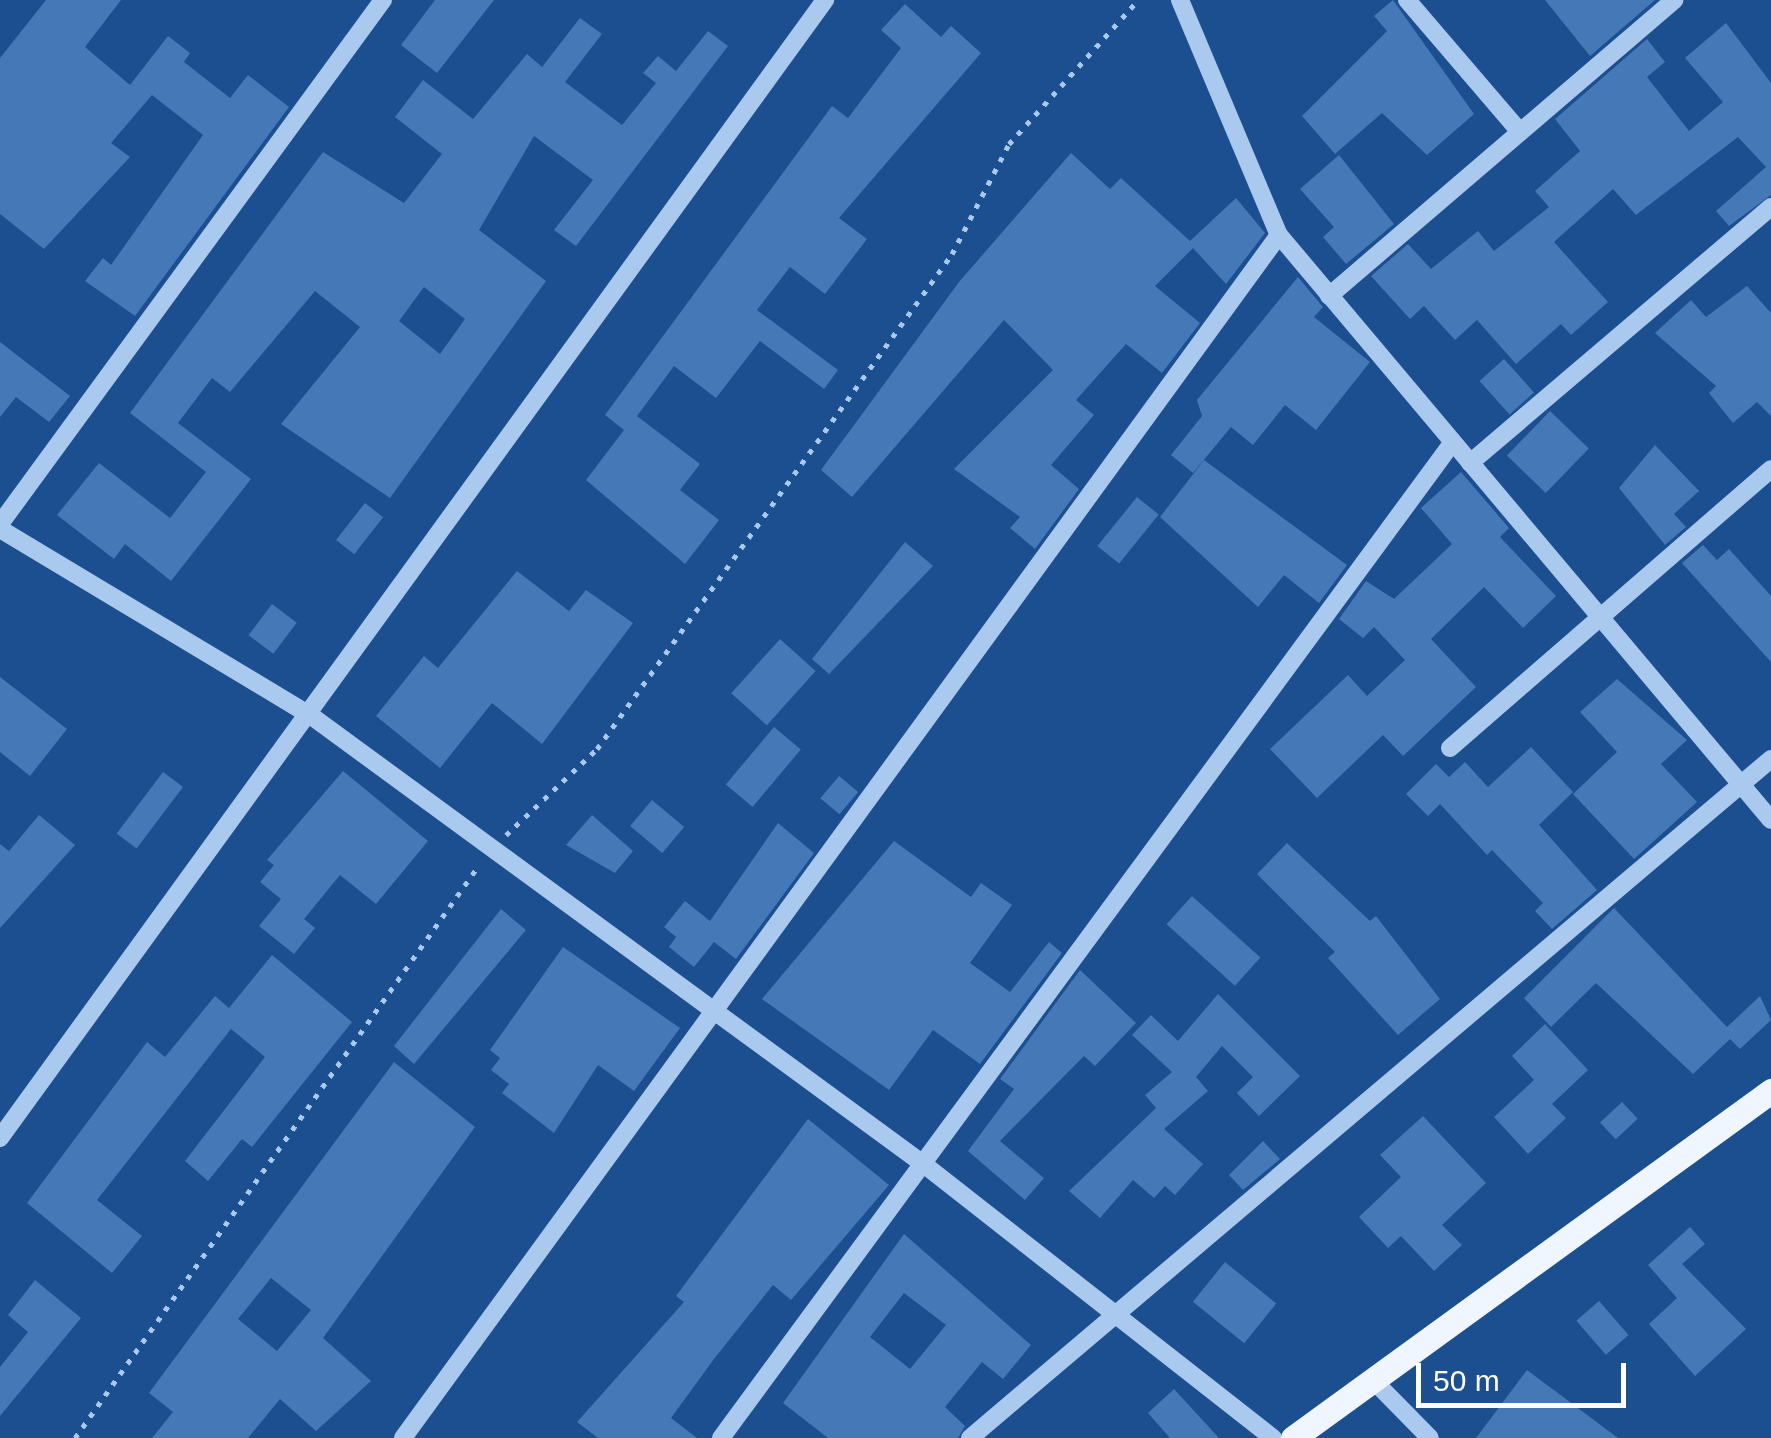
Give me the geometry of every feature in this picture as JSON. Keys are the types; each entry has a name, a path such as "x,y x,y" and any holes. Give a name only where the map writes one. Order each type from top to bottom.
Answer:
{"main road":[{"path":"1293,1438 1771,1092"}],"street":[{"path":"383,0 0,526 310,715 488,852 926,1166 1273,1438"},
{"path":"0,1138 825,0"},
{"path":"1180,0 1279,236 1771,820"},
{"path":"1407,0 1516,127"},
{"path":"1329,296 1516,127 1674,0"},
{"path":"1470,463 1771,207"},
{"path":"403,1438 1279,236"},
{"path":"722,1438 926,1166 1453,442"},
{"path":"1450,748 1771,469"},
{"path":"970,1438 1771,759"},
{"path":"1374,1380 1430,1438"}],"path":[{"path":"75,1438 488,852 597,749 952,254 1010,144 1138,0"}],"building":[{"path":"46,0 121,0 85,47 130,85 168,36 190,53 184,62 230,98 248,75 289,107 135,316 85,281 103,258 111,265 203,135 152,95 111,143 130,157 44,249 0,214 0,58"},
{"path":"435,0 494,0 437,73 401,45"},
{"path":"1393,0 1474,114 1427,155 1382,113 1335,154 1302,116 1387,31 1374,16"},
{"path":"1545,0 1655,0 1590,56"},
{"path":"905,4 941,37 951,26 981,53 839,218 867,239 825,294 790,267 757,310 838,370 824,389 760,341 716,398 674,366 637,416 700,464 680,490 719,520 685,564 586,480 624,430 605,415 832,106 848,118 901,48 881,30"},
{"path":"580,18 602,34 565,82 622,125 656,83 643,73 658,56 676,71 708,31 728,46 576,246 554,230 593,180 534,136 479,230 546,281 390,498 281,424 360,327 315,291 230,392 212,378 178,423 251,479 171,581 125,544 114,559 57,515 99,463 170,518 206,472 130,413 323,152 404,203 442,154 395,117 423,80 473,119 527,54 542,67","holes":["424,287 465,319 440,354 399,321"]},
{"path":"1726,23 1771,83 1771,195 1729,226 1716,211 1766,167 1738,137 1636,215 1613,189 1554,242 1608,302 1571,335 1561,324 1516,364 1477,320 1455,340 1424,306 1410,319 1371,276 1408,244 1431,269 1478,231 1494,251 1549,207 1535,191 1580,151 1555,119 1647,39 1665,62 1647,77 1689,131 1723,102 1685,58"},
{"path":"1071,153 1110,189 1121,178 1190,241 1236,198 1265,233 1226,284 1193,248 1155,286 1200,323 1162,373 1126,344 1076,400 1094,415 1051,465 1079,489 1035,549 1010,528 1020,517 954,469 1053,370 1004,320 852,497 821,470 959,282"},
{"path":"1339,155 1394,224 1346,264 1323,237 1334,227 1300,189"},
{"path":"1298,277 1323,307 1314,317 1370,362 1316,430 1285,405 1253,445 1231,427 1193,473 1171,455 1202,416 1197,400"},
{"path":"1747,286 1771,313 1771,416 1757,402 1733,423 1709,393 1716,386 1655,333 1691,300 1706,317"},
{"path":"0,342 70,396 49,422 16,397 0,417"},
{"path":"1504,359 1534,392 1510,415 1479,381"},
{"path":"1550,411 1589,449 1546,493 1507,456"},
{"path":"1655,445 1699,491 1674,514 1686,527 1665,545 1619,488"},
{"path":"1204,460 1347,565 1319,603 1284,575 1258,607 1160,517"},
{"path":"1461,472 1509,528 1500,537 1556,596 1523,628 1484,587 1431,639 1476,687 1403,756 1383,735 1317,798 1270,749 1348,675 1367,696 1405,660 1374,627 1363,638 1339,619 1366,581 1394,599 1452,544 1421,508"},
{"path":"1137,497 1159,515 1119,564 1097,546"},
{"path":"365,503 383,517 354,554 336,540"},
{"path":"905,542 933,566 829,674 812,659"},
{"path":"1703,545 1717,560 1729,549 1771,596 1771,662 1682,563"},
{"path":"517,571 569,611 586,590 633,623 542,744 492,703 440,768 376,716 424,656 438,668"},
{"path":"272,604 297,623 273,654 249,635"},
{"path":"780,639 816,671 767,725 731,693"},
{"path":"0,677 67,729 30,776 0,752"},
{"path":"1617,679 1687,740 1661,764 1697,802 1634,859 1573,794 1617,752 1580,712"},
{"path":"774,727 801,749 753,807 726,784"},
{"path":"1531,747 1573,792 1539,825 1597,890 1552,929 1535,911 1543,903 1492,850 1487,855 1440,804 1428,816 1406,794 1436,764 1449,777 1465,762 1488,787"},
{"path":"343,771 428,841 376,904 340,875 304,919 315,928 294,954 259,926 281,899 260,882 274,865 267,860"},
{"path":"163,772 183,787 137,849 117,833"},
{"path":"839,776 858,792 840,814 820,798"},
{"path":"652,800 684,827 662,853 630,826"},
{"path":"39,815 75,845 0,928 0,844 9,851"},
{"path":"592,815 633,851 615,873 566,845"},
{"path":"778,823 814,853 736,959 714,942 694,967 669,947 676,937 664,927 685,901 710,921"},
{"path":"894,841 971,897 981,883 1012,905 970,963 1010,992 1049,942 1062,953 980,1064 933,1030 889,1090 762,999"},
{"path":"1287,843 1370,921 1376,916 1440,999 1398,1035 1328,958 1335,952 1257,874"},
{"path":"1192,896 1260,958 1235,986 1167,924"},
{"path":"1614,908 1727,1027 1760,996 1771,1020 1740,1049 1730,1039 1693,1074 1596,983 1551,1027 1524,998"},
{"path":"501,909 526,930 414,1064 394,1046"},
{"path":"563,947 680,1028 634,1091 598,1065 554,1133 502,1093 509,1084 491,1070 500,1058 490,1050"},
{"path":"272,955 352,1022 252,1147 242,1139 208,1181 185,1161 265,1057 231,1029 97,1200 142,1236 112,1273 27,1203 147,1042 165,1057 215,996 229,1008"},
{"path":"1080,970 1136,1023 1095,1066 1084,1056 1000,1141 1044,1178 1025,1200 968,1151 1014,1089 1000,1079"},
{"path":"1218,994 1300,1076 1259,1116 1237,1093 1253,1077 1222,1046 1196,1077 1208,1091 1164,1129 1203,1164 1175,1195 1165,1186 1154,1198 1133,1180 1100,1218 1069,1191 1156,1108 1145,1095 1172,1072 1132,1035 1151,1015 1178,1041"},
{"path":"1545,1024 1588,1070 1552,1104 1566,1118 1528,1154 1494,1117 1534,1080 1512,1056"},
{"path":"394,1062 475,1127 323,1338 371,1381 316,1431 280,1399 248,1438 152,1438 173,1412 149,1393","holes":["271,1278 311,1310 277,1351 238,1319"]},
{"path":"1622,1102 1638,1119 1616,1139 1600,1122"},
{"path":"1423,1116 1486,1183 1442,1225 1462,1245 1434,1271 1401,1236 1388,1248 1359,1217 1401,1177 1380,1155"},
{"path":"808,1119 889,1185 791,1300 773,1285 714,1359 671,1418 697,1438 598,1438 577,1422 684,1302 676,1296"},
{"path":"1263,1141 1280,1159 1243,1190 1229,1175"},
{"path":"1690,1227 1705,1244 1682,1264 1746,1329 1695,1376 1649,1324 1677,1298 1648,1265"},
{"path":"904,1234 1031,1345 1003,1379 982,1362 945,1407 965,1426 958,1438 828,1438 783,1403","holes":["904,1293 946,1325 910,1369 870,1337"]},
{"path":"1225,1262 1276,1304 1244,1343 1193,1302"},
{"path":"35,1280 81,1318 0,1416 0,1367 28,1332 8,1315"},
{"path":"1599,1301 1629,1335 1606,1355 1576,1321"},
{"path":"1527,1370 1618,1438 1476,1438"},
{"path":"1174,1389 1219,1438 1170,1438 1148,1413"}]}
